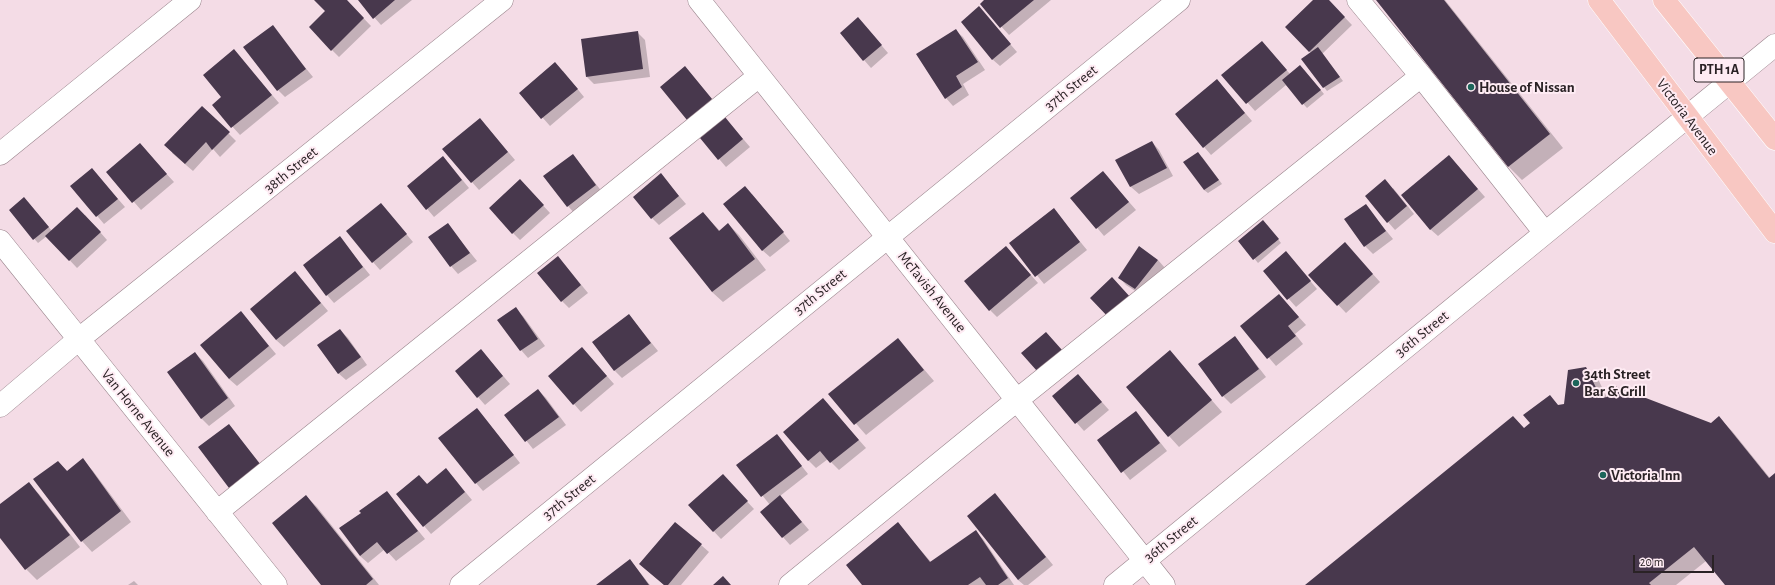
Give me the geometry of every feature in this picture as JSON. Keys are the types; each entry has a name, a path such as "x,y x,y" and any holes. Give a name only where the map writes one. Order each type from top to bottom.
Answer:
{"main road":[{"name":"Victoria Avenue","path":"1599,0 1687,118 1775,232"},
{"name":"PTH 1A","path":"1664,0 1775,139"}],"street":[{"path":"0,154 190,0"},
{"name":"38th Street","path":"0,406 79,340 502,0"},
{"name":"McTavish Avenue","path":"699,0 1164,585"},
{"name":"37th Street","path":"461,585 1179,0"},
{"path":"1358,0 1421,76 1545,233"},
{"name":"36th Street","path":"1115,585 1775,45"},
{"path":"217,512 759,76"},
{"path":"790,585 1017,400 1421,76"},
{"name":"Van Horne Avenue","path":"0,241 276,585"}],"building":[{"path":"314,0 347,0 364,18 331,51 309,27 325,11"},
{"path":"358,0 395,0 373,19"},
{"path":"984,0 1034,0 1000,28 980,4"},
{"path":"1313,0 1329,0 1345,17 1309,52 1285,27"},
{"path":"1376,0 1444,0 1550,134 1508,167"},
{"path":"979,6 1011,44 992,60 961,22"},
{"path":"858,17 882,45 863,61 840,33"},
{"path":"273,25 306,69 277,91 243,47"},
{"path":"956,29 978,62 956,76 962,87 945,99 916,54"},
{"path":"638,31 643,69 586,77 581,39"},
{"path":"1262,41 1287,70 1246,104 1221,75"},
{"path":"1318,47 1340,77 1323,88 1301,59"},
{"path":"234,49 272,95 231,128 212,105 221,97 203,75"},
{"path":"555,62 578,89 541,119 519,93"},
{"path":"1300,65 1321,90 1302,105 1282,80"},
{"path":"685,66 712,99 687,120 660,87"},
{"path":"1217,79 1245,113 1203,148 1175,114"},
{"path":"202,106 230,132 212,150 206,142 185,164 164,145"},
{"path":"725,117 743,139 718,160 700,138"},
{"path":"480,118 508,152 471,183 442,149"},
{"path":"1152,141 1167,168 1130,187 1115,160"},
{"path":"140,143 167,174 132,203 106,172"},
{"path":"1198,152 1219,180 1204,190 1183,162"},
{"path":"573,154 596,185 567,207 543,176"},
{"path":"1449,155 1478,189 1430,230 1401,195"},
{"path":"443,156 462,180 426,210 407,186"},
{"path":"92,168 118,199 96,217 70,186"},
{"path":"1103,171 1129,202 1096,229 1070,198"},
{"path":"661,173 679,196 651,219 633,197"},
{"path":"520,179 544,205 512,234 489,208"},
{"path":"1385,179 1407,206 1387,223 1365,196"},
{"path":"745,186 784,232 762,251 723,204"},
{"path":"24,197 49,227 33,240 9,210"},
{"path":"381,203 407,234 372,263 346,231"},
{"path":"1366,204 1386,231 1364,247 1344,219"},
{"path":"77,207 101,232 69,261 45,236"},
{"path":"1054,208 1080,242 1035,277 1009,243"},
{"path":"703,212 719,231 728,223 755,259 712,292 669,238"},
{"path":"1263,220 1279,239 1253,260 1238,241"},
{"path":"448,223 470,253 450,267 428,237"},
{"path":"340,236 363,267 326,296 303,265"},
{"path":"1345,242 1373,274 1337,306 1308,275"},
{"path":"1006,246 1031,275 989,311 964,281"},
{"path":"1139,246 1158,260 1135,289 1118,278"},
{"path":"1286,251 1311,281 1287,300 1263,271"},
{"path":"558,256 581,285 561,302 537,273"},
{"path":"295,271 321,303 276,340 250,309"},
{"path":"1112,277 1131,298 1110,319 1090,298"},
{"path":"1279,294 1299,317 1288,326 1296,336 1267,359 1240,326"},
{"path":"516,307 538,339 520,351 497,320"},
{"path":"241,311 269,346 229,379 200,345"},
{"path":"629,314 651,343 614,371 592,342"},
{"path":"340,329 361,357 338,374 317,345"},
{"path":"1046,332 1062,350 1037,371 1021,353"},
{"path":"1235,336 1259,369 1222,397 1198,364"},
{"path":"898,338 924,370 854,425 828,394"},
{"path":"582,347 607,376 573,405 548,376"},
{"path":"481,349 503,376 477,398 455,371"},
{"path":"1170,350 1212,400 1168,437 1126,387"},
{"path":"195,352 228,398 201,419 167,372"},
{"name":"Victoria Inn","path":"1586,367 1601,398 1607,397 1612,385 1711,423 1719,416 1769,478 1775,473 1775,585 1725,585 1694,547 1649,583 1651,585 1305,585 1513,416 1524,428 1530,423 1523,415 1550,395 1558,405 1564,404 1568,370"},
{"path":"1078,374 1102,402 1075,424 1052,396"},
{"path":"538,389 559,417 525,442 504,415"},
{"path":"823,398 859,440 830,463 820,451 808,461 783,432"},
{"path":"477,408 514,455 475,484 438,438"},
{"path":"1136,411 1160,443 1121,473 1097,440"},
{"path":"229,424 260,464 229,488 198,447"},
{"path":"777,434 802,466 761,497 736,465"},
{"path":"83,458 121,511 81,542 33,479 58,461 67,471"},
{"path":"446,468 465,492 423,527 396,494 419,475 427,484"},
{"path":"723,474 748,501 713,532 688,505"},
{"path":"29,482 70,535 25,570 0,538 0,504"},
{"path":"387,491 418,531 387,554 377,542 360,556 339,528 361,513 359,511"},
{"path":"995,493 1046,557 1018,580 967,516"},
{"path":"306,495 373,579 366,585 321,585 272,523"},
{"path":"780,495 802,522 782,538 760,512"},
{"path":"675,522 702,544 668,585 664,585 639,564"},
{"path":"898,522 930,562 976,530 1008,578 998,585 986,585 980,577 968,585 862,585 846,565"},
{"path":"630,559 649,585 596,585"},
{"path":"723,576 731,585 713,585"}],"place":[{"name":"House of Nissan","path":"1471,87"},
{"name":"34th Street Bar & Grill","path":"1576,383"},
{"name":"Victoria Inn","path":"1603,475"}]}
